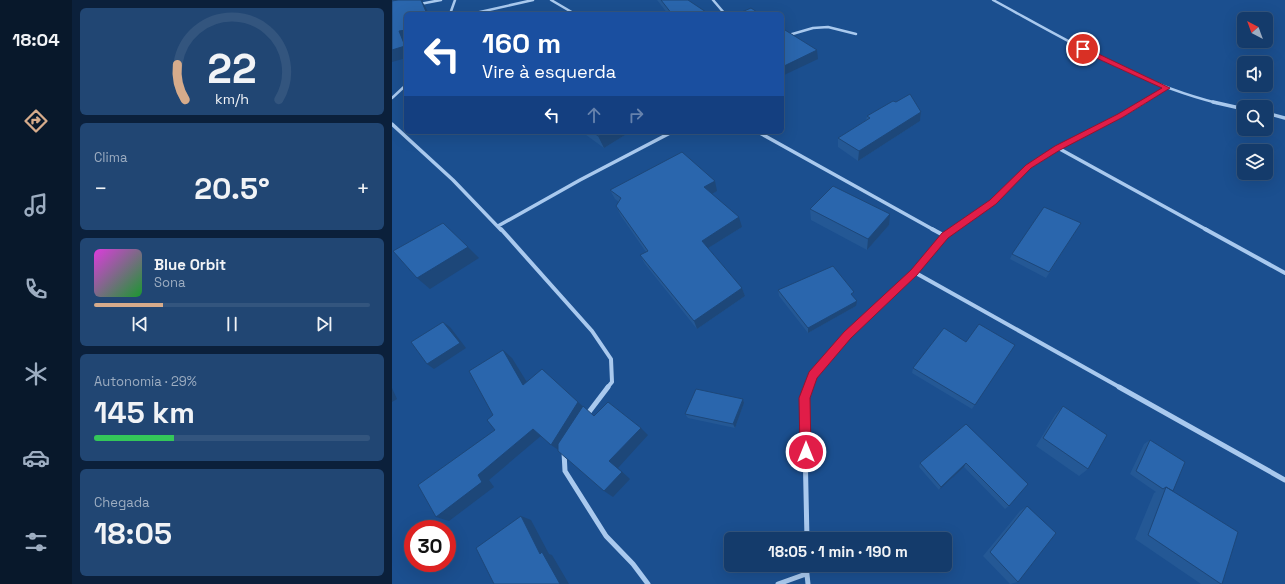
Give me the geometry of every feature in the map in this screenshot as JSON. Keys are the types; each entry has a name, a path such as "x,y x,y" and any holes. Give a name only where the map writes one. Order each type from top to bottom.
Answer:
{"street":[{"path":"413,6 441,0"},
{"path":"451,12 455,0"},
{"path":"480,12 533,0"},
{"path":"551,0 572,12"},
{"path":"555,2 559,0"},
{"path":"713,0 723,12"},
{"path":"993,0 1083,49 1167,88 1237,107"},
{"path":"784,36 813,28 828,28 856,34"},
{"path":"392,98 404,88"},
{"path":"807,532 804,398 813,375 848,335 914,272 945,236 993,202 1029,167 1058,148 1121,116 1167,88"},
{"path":"1273,115 1285,118"},
{"path":"392,124 436,164 498,226 592,331 611,359 612,382 582,421"},
{"path":"498,226 580,180 668,134"},
{"path":"762,134 945,236"},
{"path":"1058,148 1285,273"},
{"path":"914,272 1285,480"},
{"path":"567,444 564,450 565,471 606,536 633,564 648,584"},
{"path":"778,584 806,574 808,584"}],"building":[{"path":"421,0 426,12 404,12 404,30 399,31 404,46 392,50 392,1"},
{"path":"661,0 688,0 706,12 670,12"},
{"path":"751,8 757,12 742,12"},
{"path":"784,30 785,30 817,50 784,66"},
{"path":"910,94 921,112 859,151 838,138 870,118 867,116 893,101 896,102"},
{"path":"682,152 715,181 704,187 739,217 702,241 742,288 694,321 640,255 648,251 616,206 621,198 610,190"},
{"path":"833,186 890,214 868,239 810,209"},
{"path":"1044,207 1081,223 1049,272 1012,254"},
{"path":"443,223 468,247 417,278 393,251"},
{"path":"833,266 854,292 851,294 857,301 808,328 778,290"},
{"path":"443,322 460,343 427,364 411,342"},
{"path":"979,324 1015,345 975,405 913,368 944,328 966,342"},
{"path":"503,350 523,385 542,369 578,402 551,445 533,429 478,475 482,482 436,517 418,485 495,430 487,420 493,415 469,371"},
{"path":"696,389 743,399 733,424 685,414"},
{"path":"608,402 641,428 609,461 622,472 604,491 558,451 558,444 583,406 594,416"},
{"path":"1063,406 1107,435 1088,469 1043,438"},
{"path":"966,424 1028,484 1009,506 966,463 941,487 920,463"},
{"path":"1150,440 1185,462 1173,491 1166,487 1163,489 1136,471"},
{"path":"1166,487 1238,532 1222,584 1148,535"},
{"path":"1027,506 1056,533 1018,582 990,552"},
{"path":"521,516 540,554 542,552 560,584 494,584 476,548"}],"route":[{"path":"806,452 804,398 813,375 848,335 914,272 945,236 993,202 1029,167 1058,148 1121,116 1148,101 1167,88 1083,49"}]}
